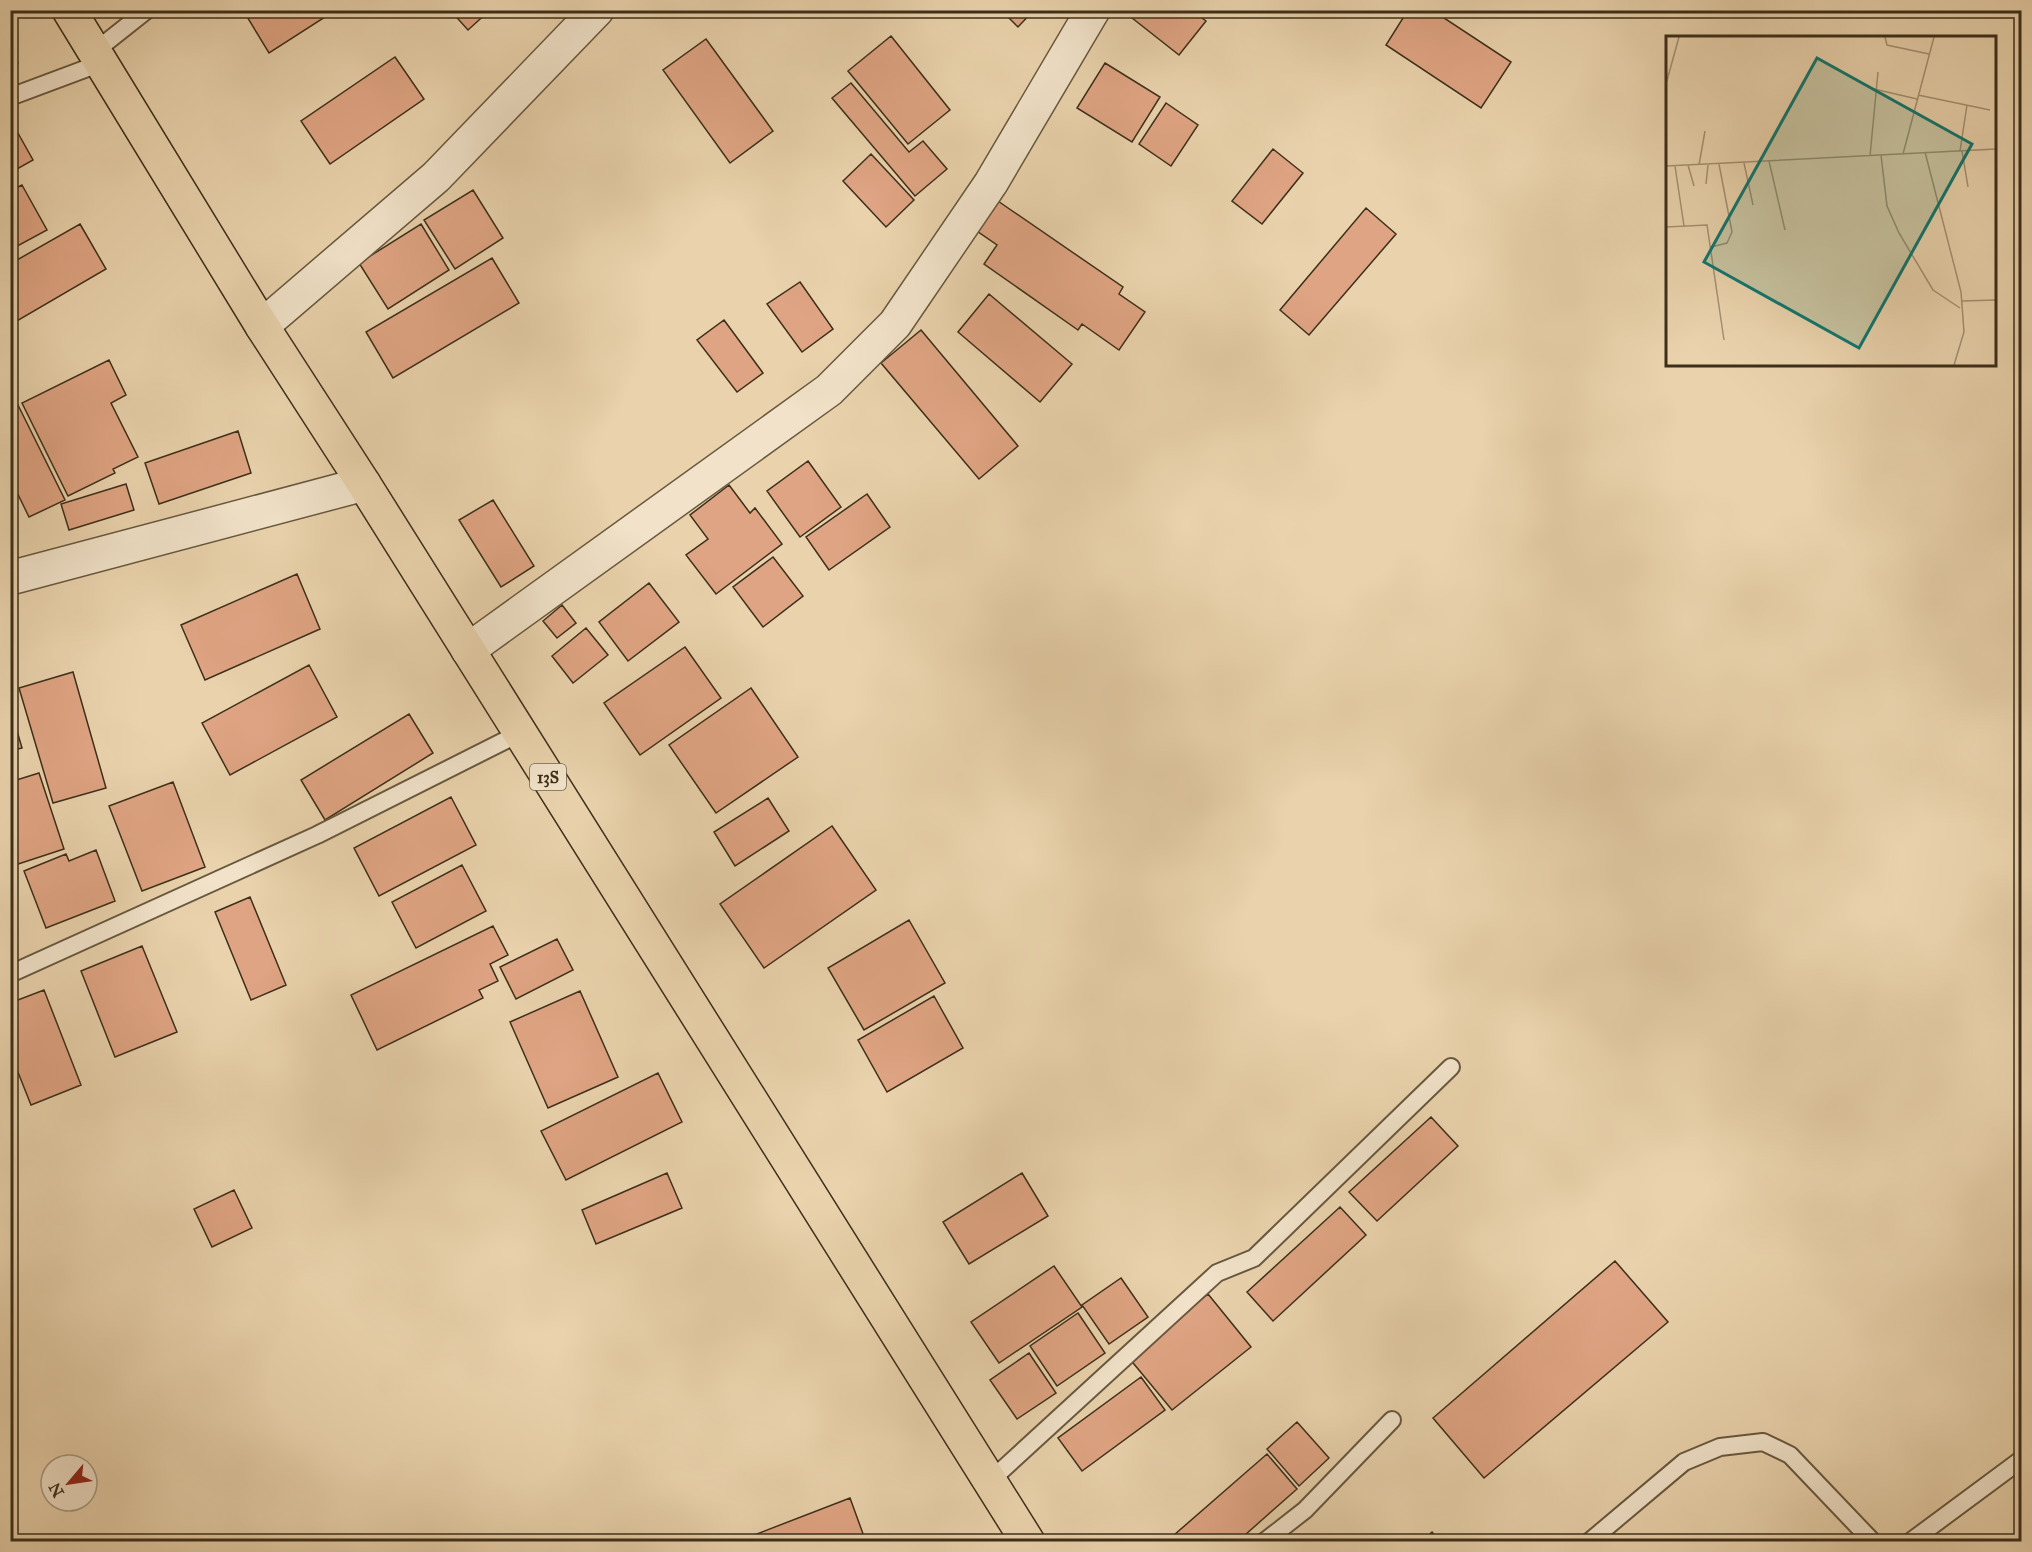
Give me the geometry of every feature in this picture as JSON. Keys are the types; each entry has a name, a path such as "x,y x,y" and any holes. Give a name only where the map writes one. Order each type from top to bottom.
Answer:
{"highway":[{"name":"13S","path":"69,10 261,326 364,483 1028,1542"}],"street":[{"path":"261,326 436,177 597,10"},
{"path":"468,650 829,390 896,324 991,183 1093,10"},
{"path":"10,578 364,483"}],"lane":[{"path":"10,97 98,57 147,10"},
{"path":"10,974 317,835 520,733"},
{"path":"990,1481 1217,1273 1254,1258 1451,1067"},
{"path":"1264,1542 1305,1510 1392,1420"},
{"path":"1589,1542 1684,1462 1720,1447 1763,1443 1790,1455 1873,1542"},
{"path":"1910,1542 2022,1459"}],"building":[{"path":"243,10 336,10 269,53"},
{"path":"450,10 490,10 468,30"},
{"path":"1001,10 1034,10 1018,27"},
{"path":"1122,10 1192,10 1206,21 1179,55"},
{"path":"1408,10 1432,10 1511,62 1481,108 1386,45"},
{"path":"891,36 950,110 908,144 848,71"},
{"path":"706,39 773,131 730,163 663,70"},
{"path":"10,48 18,63 10,67"},
{"path":"395,57 424,99 330,164 301,121"},
{"path":"1105,63 1160,97 1132,142 1077,108"},
{"path":"851,83 909,152 923,141 947,169 915,196 832,98"},
{"path":"1166,103 1198,125 1171,166 1139,144"},
{"path":"14,126 33,160 10,173 10,128"},
{"path":"1273,149 1303,173 1262,224 1232,201"},
{"path":"871,154 914,200 886,227 843,181"},
{"path":"22,185 47,230 10,250 10,191"},
{"path":"473,190 503,238 455,269 424,220"},
{"path":"995,199 1123,287 1119,294 1145,312 1119,350 1082,324 1078,330 984,264 997,245 974,229"},
{"path":"1366,208 1396,234 1309,335 1280,310"},
{"path":"80,224 106,269 10,325 10,264"},
{"path":"421,224 449,270 388,309 359,263"},
{"path":"492,258 519,303 393,378 366,332"},
{"path":"800,282 833,329 802,352 767,304"},
{"path":"989,294 1072,364 1040,402 958,332"},
{"path":"724,320 763,373 737,392 697,340"},
{"path":"921,330 1018,446 979,479 881,363"},
{"path":"109,360 126,395 111,403 138,457 113,469 115,473 68,496 22,403"},
{"path":"16,401 65,500 29,517 10,478 10,404"},
{"path":"238,431 251,473 159,504 145,463"},
{"path":"808,461 841,507 800,537 767,491"},
{"path":"126,484 134,510 69,530 61,504"},
{"path":"729,485 750,513 755,508 782,544 716,594 686,555 708,539 690,515"},
{"path":"867,494 890,527 829,570 806,537"},
{"path":"493,500 534,566 501,587 459,520"},
{"path":"773,557 803,596 763,627 733,587"},
{"path":"297,574 320,629 205,680 181,625"},
{"path":"649,583 679,622 628,661 599,622"},
{"path":"562,605 576,623 557,638 543,621"},
{"path":"586,628 608,655 573,683 552,656"},
{"path":"685,647 721,698 640,755 604,703"},
{"path":"309,665 337,717 230,775 202,723"},
{"path":"73,672 106,788 53,803 19,688"},
{"path":"751,688 798,757 716,813 669,745"},
{"path":"10,707 22,748 10,751"},
{"path":"409,714 433,753 325,820 301,780"},
{"path":"39,773 64,849 12,866 10,861 10,782"},
{"path":"173,782 205,867 142,891 109,806"},
{"path":"451,797 476,845 379,896 354,848"},
{"path":"768,798 789,831 735,866 714,832"},
{"path":"832,826 876,890 764,968 720,904"},
{"path":"96,850 115,901 46,928 24,871 66,854 69,861"},
{"path":"462,865 486,911 416,948 392,902"},
{"path":"250,897 286,985 251,1000 215,912"},
{"path":"909,920 945,983 864,1030 828,968"},
{"path":"493,926 508,955 490,964 498,981 479,990 483,998 377,1050 351,995"},
{"path":"557,939 573,970 516,999 500,967"},
{"path":"142,946 177,1032 115,1057 81,971"},
{"path":"44,990 81,1085 31,1105 10,1052 10,1003"},
{"path":"580,991 618,1077 548,1108 510,1022"},
{"path":"934,996 963,1048 887,1092 858,1040"},
{"path":"658,1073 682,1122 566,1180 541,1131"},
{"path":"1431,1117 1458,1146 1377,1221 1349,1192"},
{"path":"667,1173 682,1208 596,1244 582,1210"},
{"path":"1022,1173 1048,1216 969,1264 943,1222"},
{"path":"234,1190 252,1228 212,1247 194,1209"},
{"path":"1340,1207 1366,1235 1273,1321 1247,1292"},
{"path":"1615,1261 1668,1322 1484,1478 1433,1418"},
{"path":"1054,1266 1082,1307 999,1363 971,1322"},
{"path":"1121,1278 1148,1317 1109,1344 1082,1305"},
{"path":"1208,1294 1251,1347 1172,1410 1129,1358"},
{"path":"1078,1313 1105,1353 1057,1386 1030,1346"},
{"path":"1029,1353 1056,1393 1017,1419 990,1380"},
{"path":"1141,1377 1165,1410 1082,1471 1058,1438"},
{"path":"1297,1422 1329,1458 1299,1486 1267,1449"},
{"path":"1267,1454 1297,1489 1237,1542 1166,1542"},
{"path":"850,1498 866,1542 736,1542"},
{"path":"1432,1532 1440,1542 1421,1542"}]}
